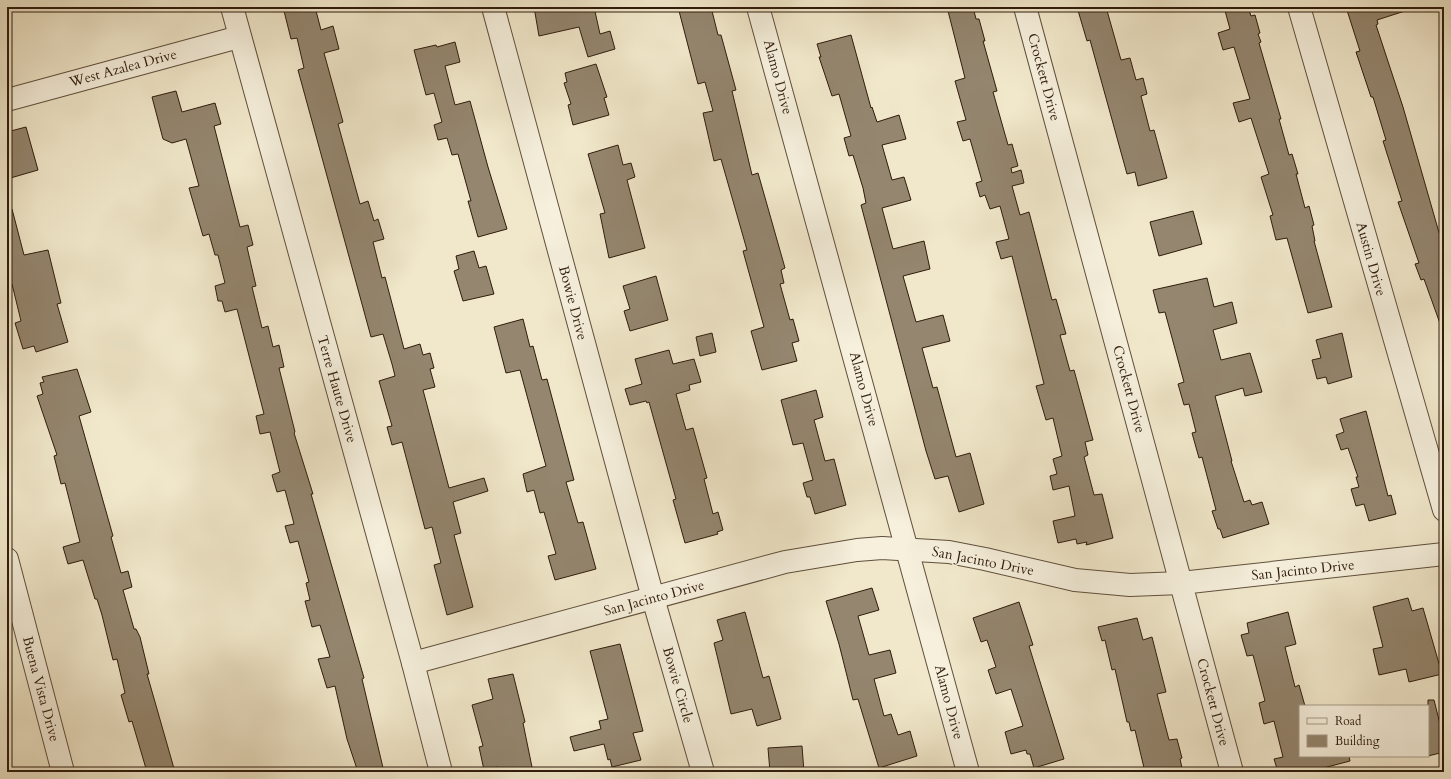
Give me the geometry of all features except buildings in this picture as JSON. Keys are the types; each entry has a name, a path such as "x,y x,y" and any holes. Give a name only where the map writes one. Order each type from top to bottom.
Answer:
{"street":[{"name":"Terre Haute Drive","path":"232,7 239,37 413,663 441,772"},
{"name":"Bowie Drive","path":"493,7 653,598"},
{"name":"Alamo Drive","path":"758,7 968,772"},
{"name":"Crockett Drive","path":"1025,7 1232,772"},
{"name":"Austin Drive","path":"1299,7 1444,510"},
{"name":"West Azalea Drive","path":"7,100 239,37"},
{"name":"San Jacinto Drive","path":"413,663 806,557 857,550 908,549 968,555 1091,582 1130,585 1181,583 1444,554"},
{"name":"Buena Vista Drive","path":"7,559 63,772"},
{"name":"Bowie Circle","path":"653,598 703,772"}]}
